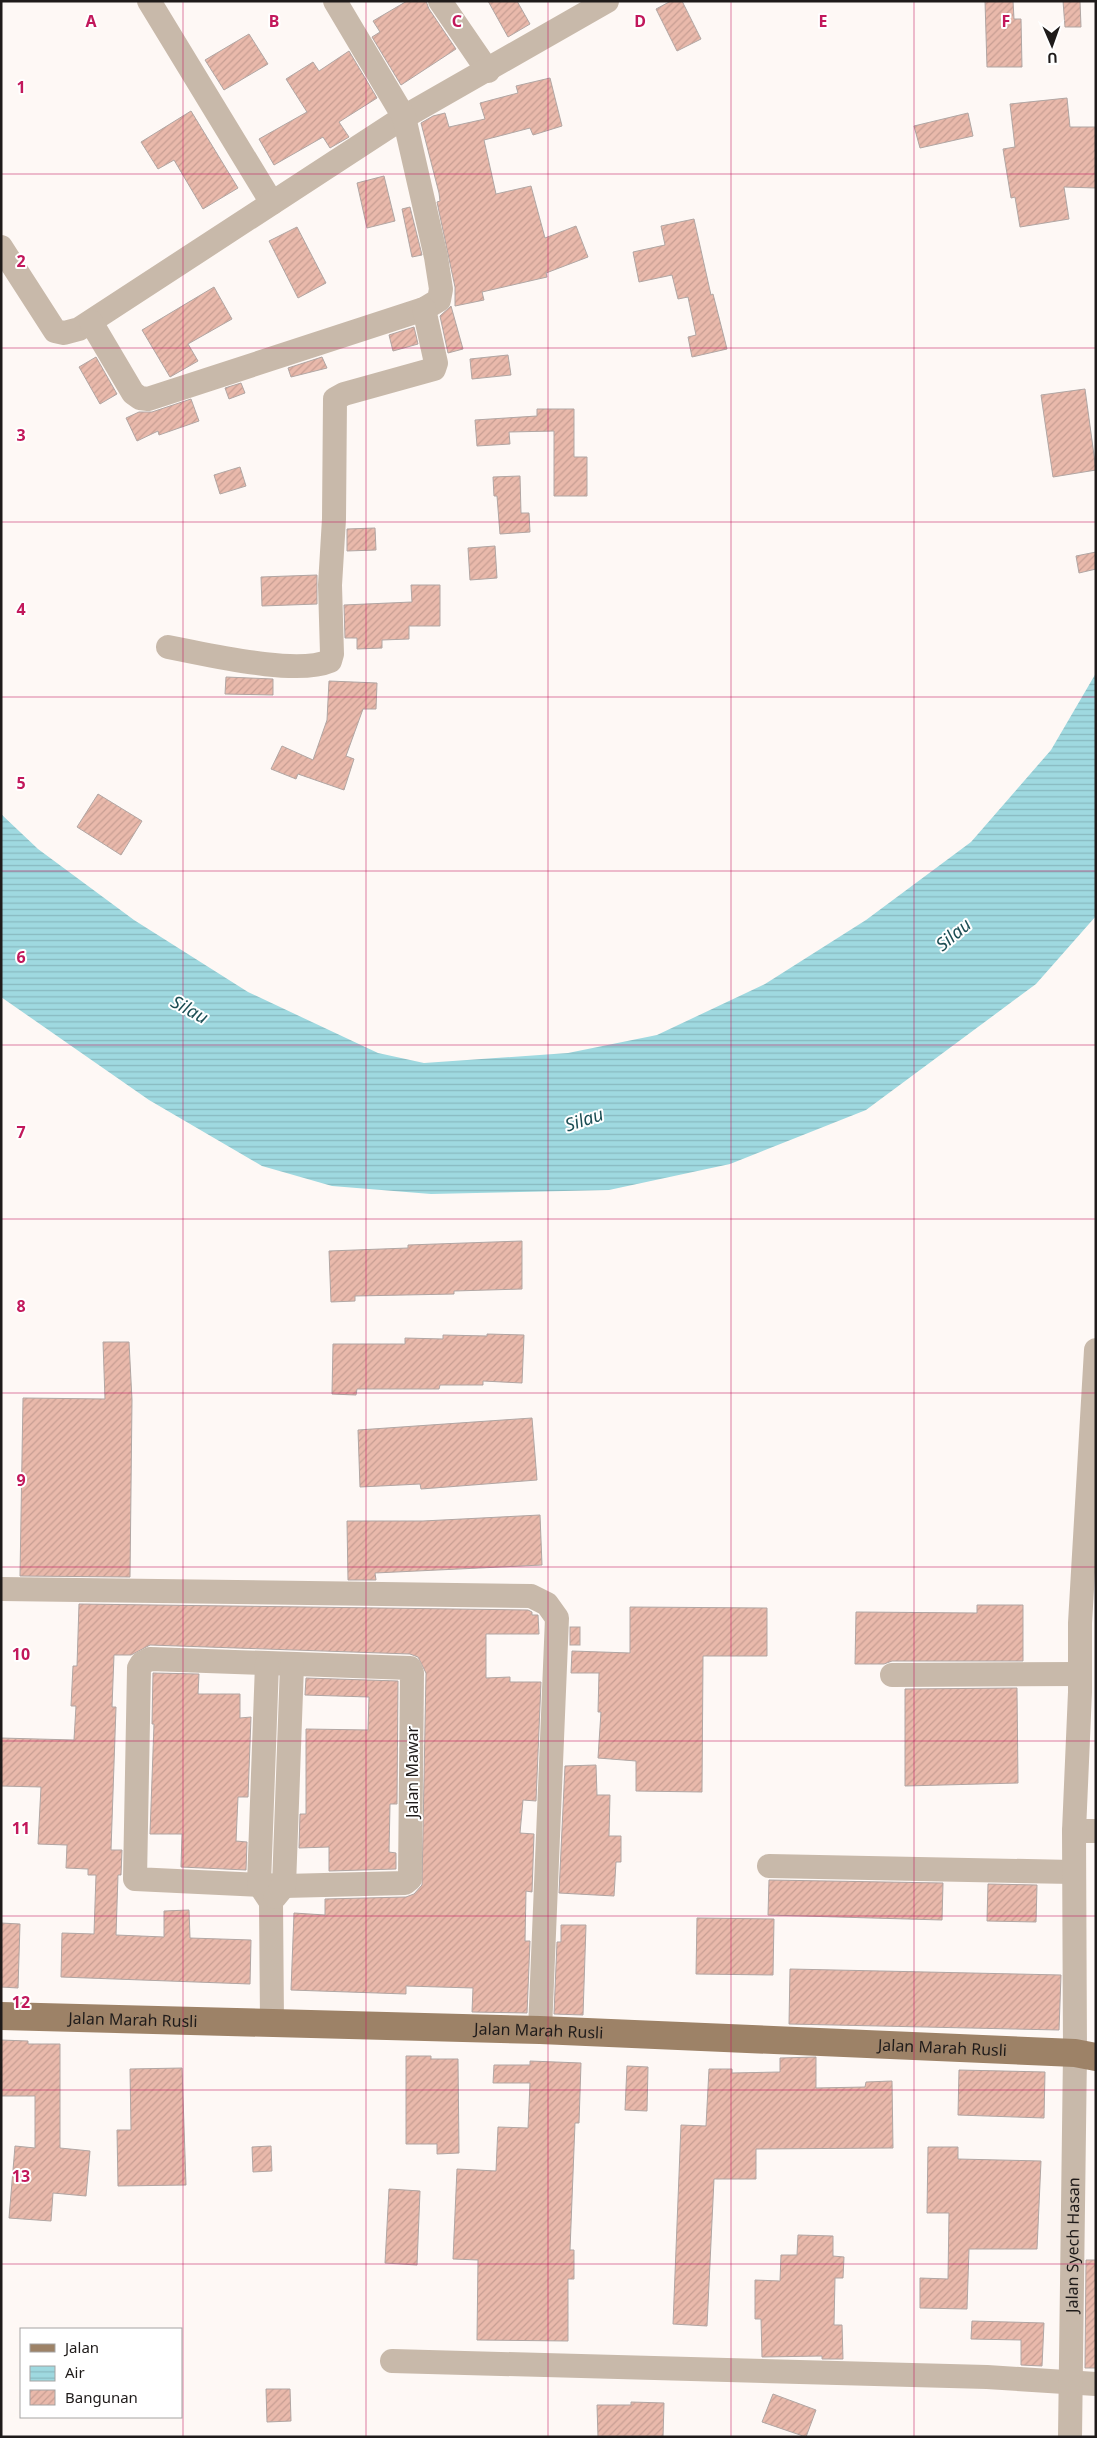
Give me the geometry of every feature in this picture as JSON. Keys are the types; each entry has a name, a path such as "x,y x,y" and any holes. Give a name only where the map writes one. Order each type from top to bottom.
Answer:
{"main road":[{"name":"Jalan Marah Rusli","path":"1,2016 540,2030 1086,2055"}],"street":[{"path":"149,1 272,203"},
{"path":"91,322 133,393 140,398 148,399 424,309 439,300 441,290 404,117 335,1"},
{"path":"440,1 488,71"},
{"path":"1,247 55,331 70,332 91,322 404,117 488,71 607,1"},
{"path":"168,647 260,665 312,665 330,661 332,654 330,585 334,519 335,399 344,394 434,369 436,363 424,309"},
{"name":"Jalan Syech Hasan","path":"1070,2437 1086,2055 1074,1872 1085,1831 1085,1686 1080,1623 1096,1350"},
{"path":"1,1589 531,1596 547,1604 557,1618 540,2030"},
{"path":"150,1659 292,1665 271,1891 135,1879 139,1668 142,1663 150,1659"},
{"path":"267,1664 272,2022"},
{"name":"Jalan Mawar","path":"271,1891 405,1883 411,1877 412,1673 410,1668 292,1665"},
{"path":"892,1676 1085,1686"},
{"path":"769,1866 1074,1872"},
{"path":"392,2361 978,2377 1096,2384"}],"water":[{"name":"Silau","path":"1096,673 1096,916 1036,984 866,1110 730,1164 609,1190 431,1194 332,1186 262,1166 149,1100 1,997 1,814 38,849 134,920 248,992 378,1053 424,1063 568,1053 657,1035 765,984 866,920 971,842 1051,750"}],"building":[{"path":"407,1 426,1 429,9 456,49 401,85 372,37 380,32 373,21"},
{"path":"488,1 517,1 530,24 508,37"},
{"path":"671,1 682,1 701,39 677,51 656,9"},
{"path":"985,1 1013,1 1014,19 1021,19 1022,67 987,67"},
{"path":"1063,1 1080,1 1081,27 1065,27"},
{"path":"249,34 268,64 224,90 205,60"},
{"path":"349,51 377,98 339,122 349,137 330,148 323,137 274,165 259,139 307,112 286,79 313,62 319,71"},
{"path":"550,78 562,126 533,135 530,128 484,140 496,194 531,186 545,238 576,226 588,257 546,273 547,277 482,292 484,300 455,306 455,287 437,202 440,201 439,193 421,123 433,116 445,113 449,127 485,119 480,103 518,93 516,86"},
{"path":"1067,98 1070,127 1096,127 1096,188 1064,187 1069,219 1020,227 1015,197 1011,198 1003,149 1015,147 1010,104"},
{"path":"191,111 238,188 203,209 174,160 158,169 141,142"},
{"path":"968,113 973,136 920,148 914,126"},
{"path":"384,176 395,221 367,228 357,183"},
{"path":"410,207 422,255 412,257 402,209"},
{"path":"694,219 711,295 713,294 727,349 692,357 688,337 696,335 688,297 678,299 672,275 639,282 633,252 665,245 661,226"},
{"path":"297,227 326,283 298,298 269,241"},
{"path":"214,287 232,319 188,344 198,361 170,377 142,330"},
{"path":"451,306 463,349 448,353 440,316"},
{"path":"414,327 418,344 393,351 389,335"},
{"path":"508,355 511,375 472,379 470,359"},
{"path":"96,357 117,394 100,404 79,367"},
{"path":"322,357 327,368 291,377 288,368"},
{"path":"241,383 245,393 229,399 225,388"},
{"path":"1085,389 1096,470 1053,477 1041,395"},
{"path":"191,399 199,421 159,435 158,431 137,441 126,418 139,412 152,412"},
{"path":"537,409 574,409 574,457 587,457 587,496 554,496 554,431 509,432 510,444 477,446 475,420 537,416"},
{"path":"240,467 246,486 220,494 214,475"},
{"path":"520,476 521,513 529,513 530,532 500,534 497,496 494,496 493,477"},
{"path":"375,528 376,550 347,551 347,529"},
{"path":"495,546 497,578 470,580 468,548"},
{"path":"1096,552 1096,569 1079,573 1076,556"},
{"path":"317,575 317,604 262,606 261,577"},
{"path":"411,585 440,585 440,626 409,626 409,639 382,640 382,648 357,649 357,638 345,638 344,605 412,602"},
{"path":"226,677 273,679 273,695 225,694"},
{"path":"329,681 377,683 376,709 363,709 346,756 354,759 344,790 298,774 296,779 271,769 282,746 313,760 327,720"},
{"path":"98,794 142,821 121,855 77,827"},
{"path":"522,1241 522,1289 454,1291 454,1294 355,1296 355,1301 331,1302 329,1251 408,1248 408,1245"},
{"path":"487,1334 524,1335 522,1383 483,1381 483,1385 440,1385 439,1389 357,1389 356,1395 332,1394 333,1344 405,1344 405,1338 443,1339 443,1335 487,1336"},
{"path":"103,1342 129,1342 132,1400 130,1577 20,1576 23,1398 105,1399"},
{"path":"532,1418 537,1480 421,1489 420,1484 360,1487 358,1430"},
{"path":"540,1515 542,1565 375,1573 376,1580 348,1580 347,1521 423,1521"},
{"path":"79,1604 528,1610 532,1612 532,1615 538,1615 539,1634 486,1634 486,1678 510,1677 510,1682 541,1682 536,1801 523,1800 520,1833 534,1834 532,1892 526,1891 525,1941 530,1941 527,2013 472,2012 473,1988 406,1986 406,1994 291,1990 294,1913 325,1915 325,1899 406,1897 414,1894 422,1885 426,1673 418,1657 410,1654 150,1645 131,1655 114,1655 112,1707 116,1707 111,1850 122,1850 121,1875 118,1875 116,1935 164,1937 164,1911 189,1910 190,1938 251,1940 250,1984 61,1977 62,1933 94,1934 96,1875 88,1875 88,1869 66,1868 67,1845 38,1844 41,1787 1,1786 1,1738 74,1740 76,1706 71,1706 73,1666 77,1666"},
{"path":"977,1605 1023,1605 1023,1661 892,1661 884,1664 855,1664 856,1612 977,1613"},
{"path":"630,1607 767,1608 767,1656 703,1656 702,1792 636,1791 636,1761 598,1758 601,1712 598,1712 599,1673 571,1673 572,1651 630,1653"},
{"path":"570,1627 580,1627 580,1645 570,1645"},
{"path":"153,1673 199,1674 198,1694 240,1694 240,1718 251,1717 248,1797 238,1797 236,1841 247,1842 246,1870 181,1867 182,1834 150,1834 154,1724 152,1724"},
{"path":"306,1678 398,1681 397,1804 390,1804 389,1852 396,1853 396,1869 329,1871 329,1847 299,1848 300,1814 306,1814 306,1729 368,1730 369,1697 305,1695"},
{"path":"1017,1688 1018,1783 905,1786 905,1689"},
{"path":"596,1765 597,1795 610,1795 609,1836 621,1836 621,1862 616,1862 614,1896 559,1893 565,1766"},
{"path":"769,1880 943,1883 942,1920 768,1915"},
{"path":"988,1884 1037,1885 1036,1922 987,1921"},
{"path":"697,1918 774,1919 773,1975 696,1974"},
{"path":"1,1923 20,1924 18,1988 1,1987"},
{"path":"561,1925 586,1925 583,2015 554,2014 557,1942 561,1942"},
{"path":"790,1969 1061,1975 1059,2030 789,2024"},
{"path":"1,2040 28,2041 28,2044 60,2044 60,2148 90,2151 86,2196 53,2193 51,2221 9,2218 15,2146 35,2148 35,2096 1,2096"},
{"path":"406,2056 431,2056 431,2059 458,2059 459,2153 437,2154 437,2144 406,2144"},
{"path":"816,2057 816,2088 865,2087 866,2082 892,2081 893,2148 756,2149 756,2179 714,2179 707,2326 673,2324 681,2125 706,2126 709,2069 732,2069 732,2073 780,2072 780,2058"},
{"path":"530,2061 581,2063 579,2123 575,2123 570,2250 574,2250 574,2279 568,2279 568,2341 477,2340 478,2260 453,2259 457,2169 496,2171 498,2127 528,2128 530,2083 493,2083 494,2065 530,2065"},
{"path":"627,2066 648,2067 647,2111 625,2110"},
{"path":"182,2068 186,2185 118,2186 117,2130 131,2130 130,2069"},
{"path":"959,2070 1045,2072 1044,2118 958,2115"},
{"path":"271,2146 272,2171 253,2172 252,2147"},
{"path":"928,2147 958,2147 958,2159 1041,2161 1037,2249 969,2249 967,2309 920,2308 920,2278 948,2279 949,2213 927,2213"},
{"path":"389,2189 420,2191 417,2265 385,2263"},
{"path":"798,2235 833,2236 833,2256 844,2257 843,2278 835,2278 834,2325 842,2325 843,2359 822,2359 822,2356 762,2357 761,2319 755,2319 755,2280 780,2281 781,2255 797,2255"},
{"path":"1086,2260 1096,2260 1096,2368 1085,2368"},
{"path":"972,2321 1044,2323 1042,2366 1021,2365 1021,2340 971,2339"},
{"path":"266,2389 290,2389 291,2421 267,2422"},
{"path":"773,2394 816,2410 806,2437 762,2422"},
{"path":"631,2402 664,2403 663,2437 598,2437 597,2405 631,2405"}]}
